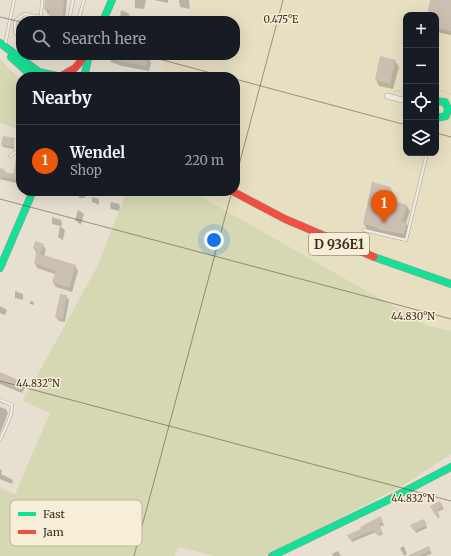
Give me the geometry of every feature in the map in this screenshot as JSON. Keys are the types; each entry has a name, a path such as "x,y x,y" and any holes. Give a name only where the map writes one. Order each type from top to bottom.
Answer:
{"main road":[{"path":"105,16 112,0"},
{"path":"2,46 16,56"},
{"path":"2,46 28,72"},
{"path":"22,60 39,72"},
{"path":"67,72 75,68 82,60"},
{"path":"85,72 88,60"},
{"path":"439,101 445,102 450,112 443,118 439,118"},
{"name":"D 936E1","path":"240,195 318,236 451,284"},
{"path":"0,268 31,196"},
{"path":"272,556 386,502 451,467"}],"street":[{"path":"390,97 403,100"}],"lane":[{"path":"2,46 14,0"},
{"path":"41,16 42,0"},
{"path":"70,16 73,0"},
{"path":"79,16 84,0"},
{"path":"21,16 24,14 35,16"},
{"path":"16,20 16,33"},
{"path":"10,156 16,152"},
{"path":"364,230 406,240 426,156"},
{"path":"0,400 12,405 11,415 0,440"}],"path":[{"path":"390,97 396,90 403,92"},
{"path":"439,91 444,91 451,94"}],"shaded area":[{"path":"195,0 451,0 451,331 428,326 200,196 240,196 240,72 161,72 167,60 240,60 240,16 187,16"}],"green space":[{"path":"0,59 16,75 16,128 0,123"},
{"path":"125,196 200,196 428,326 451,331 451,454 404,485 266,556 215,556 178,547 175,556 0,556 0,488 15,494 50,413 23,401 97,267"}],"building":[{"path":"45,0 64,0 62,16 49,16 50,10 44,9"},
{"path":"430,0 451,0 451,31 439,29 439,12 428,12"},
{"path":"380,56 396,60 390,84 375,80"},
{"path":"116,60 148,60 146,66"},
{"path":"3,136 15,138 13,147 1,145"},
{"path":"16,159 16,179 2,177 0,180 0,168 4,169 4,172 13,174"},
{"path":"372,182 391,187 388,199 407,205 402,221 407,223 404,234 380,230 376,227 363,224"},
{"path":"35,241 44,244 40,254 76,265 69,288 52,282 56,271 34,263 37,250 33,248"},
{"path":"60,294 67,295 63,319 55,317"},
{"path":"0,372 23,382 20,390 0,381"},
{"path":"440,501 443,506 437,510 439,514 436,516 430,506"},
{"path":"381,516 383,522 379,524 382,532 376,535 374,530 350,540 347,535 361,529 360,527"},
{"path":"424,519 427,525 414,531 410,525"},
{"path":"429,546 431,550 420,556 407,556"}],"traffic: fast":[{"path":"105,16 112,0"},
{"path":"0,43 16,55"},
{"path":"11,57 28,72"},
{"path":"23,60 39,72"},
{"path":"85,72 88,60"},
{"path":"439,101 445,102 448,109 446,116 439,117"},
{"path":"0,268 31,196"},
{"path":"374,257 451,284"},
{"path":"272,556 386,501 451,467"}],"traffic: jam":[{"path":"68,72 75,68 82,60"},
{"path":"240,195 285,219 374,257"}],"place":[{"name":"Wendel","path":"384,223"}]}
